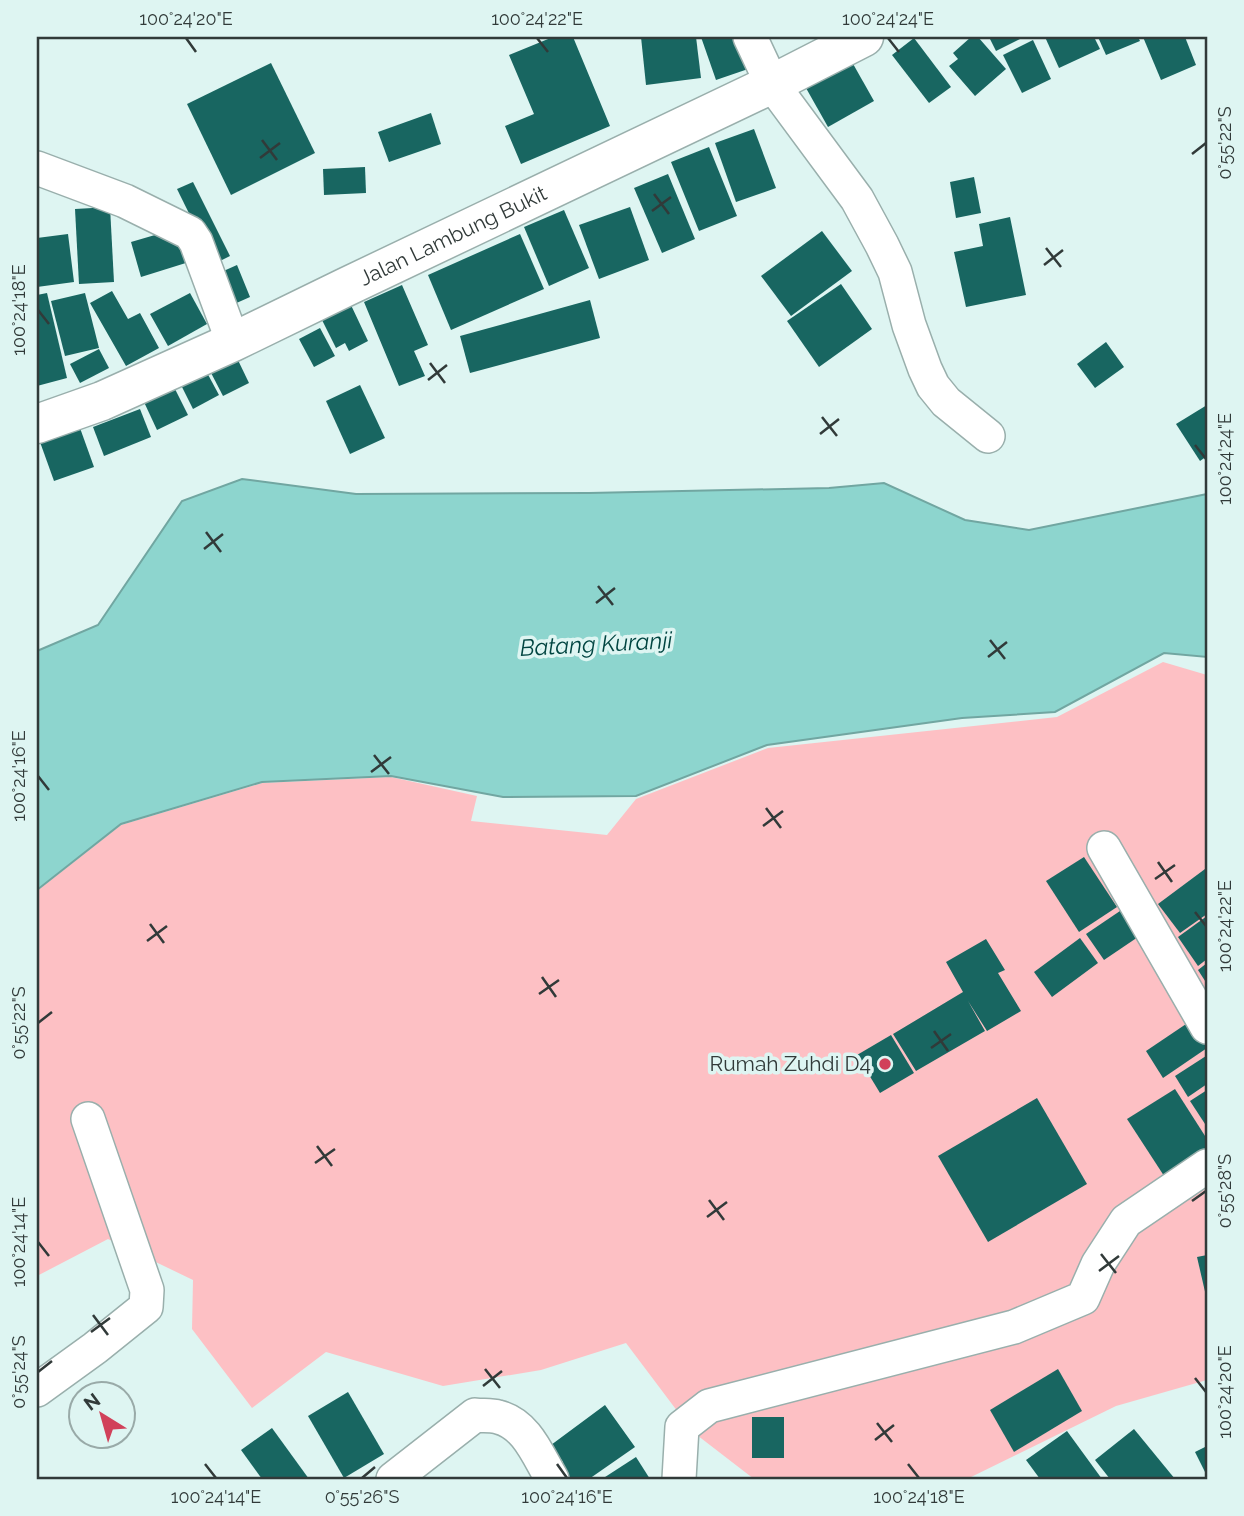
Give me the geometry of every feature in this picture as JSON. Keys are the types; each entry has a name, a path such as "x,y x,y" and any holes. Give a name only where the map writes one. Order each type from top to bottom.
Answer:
{"street":[{"path":"750,37 772,84 856,199 882,245 895,272 909,326 933,386 946,402 988,436"},
{"name":"Jalan Lambung Bukit","path":"37,424 102,401 233,342 772,84 864,37"},
{"path":"37,168 125,201 190,233 196,242 233,342"},
{"path":"1104,848 1207,1027"},
{"path":"37,1390 146,1307 147,1290 88,1119"},
{"path":"679,1479 682,1427 709,1406 1014,1327 1083,1298 1098,1264 1126,1221 1207,1166"},
{"path":"393,1479 475,1415 498,1417 525,1432 552,1479"}],"shaded area":[{"path":"1163,662 1207,675 1207,1380 1116,1406 967,1479 754,1479 693,1432 626,1343 541,1370 443,1386 326,1352 252,1408 192,1329 193,1280 108,1239 37,1276 37,891 121,825 262,783 391,777 477,796 471,821 607,835 636,799 768,748 1057,717"}],"water":[{"name":"Batang Kuranji","path":"242,479 356,494 829,488 884,483 965,520 1029,530 1207,494 1207,657 1164,653 1055,712 962,718 767,745 636,796 503,797 391,776 262,782 121,824 37,890 37,651 98,625 182,501"}],"building":[{"path":"553,37 573,37 610,126 521,164 505,126 534,114 509,55"},
{"path":"641,37 696,37 701,78 646,85"},
{"path":"701,37 741,37 751,68 716,80"},
{"path":"971,37 978,37 1006,69 975,96 949,66 958,59 953,53"},
{"path":"989,37 1024,37 996,51"},
{"path":"1045,37 1094,37 1100,49 1059,68"},
{"path":"1098,37 1138,37 1140,41 1106,55"},
{"path":"1143,37 1185,37 1196,65 1161,80"},
{"path":"914,38 951,87 929,103 892,55"},
{"path":"1033,40 1051,79 1022,93 1003,55"},
{"path":"852,62 874,101 828,127 806,88"},
{"path":"271,63 315,153 231,195 187,104"},
{"path":"431,113 441,144 389,162 378,132"},
{"path":"754,129 776,188 736,202 715,143"},
{"path":"709,147 737,216 699,231 671,162"},
{"path":"365,167 366,193 324,195 323,169"},
{"path":"668,174 695,239 662,253 634,188"},
{"path":"974,177 981,213 956,218 950,182"},
{"path":"193,182 230,256 214,264 177,189"},
{"path":"110,207 114,282 79,284 75,209"},
{"path":"630,207 649,260 599,279 579,225"},
{"path":"564,210 589,268 549,286 524,227"},
{"path":"1010,217 1026,295 966,307 954,252 983,246 979,224"},
{"path":"179,228 189,262 141,277 131,242"},
{"path":"822,231 852,271 791,316 761,276"},
{"path":"68,234 74,282 37,287 37,238"},
{"path":"520,234 544,289 451,330 428,275"},
{"path":"237,265 250,297 232,305 219,273"},
{"path":"841,284 872,329 819,367 787,321"},
{"path":"402,285 428,345 414,351 425,376 399,386 364,302"},
{"path":"112,291 128,319 140,313 159,348 126,366 90,303"},
{"path":"47,293 67,378 37,386 37,295"},
{"path":"85,293 99,348 65,356 51,301"},
{"path":"190,293 207,324 168,346 150,314"},
{"path":"590,300 600,338 470,373 460,336"},
{"path":"350,303 368,341 349,351 345,343 336,348 321,318"},
{"path":"320,328 335,356 314,367 299,339"},
{"path":"1106,342 1124,367 1095,388 1077,364"},
{"path":"99,349 109,368 80,383 70,364"},
{"path":"236,356 249,383 223,396 209,369"},
{"path":"205,369 219,395 193,409 180,383"},
{"path":"360,385 385,438 350,454 326,401"},
{"path":"174,387 188,415 157,430 144,402"},
{"path":"1207,405 1207,456 1200,461 1176,424"},
{"path":"140,409 151,437 104,456 93,427"},
{"path":"80,428 94,467 54,481 40,442"},
{"path":"1084,857 1117,907 1079,932 1046,881"},
{"path":"1205,869 1207,914 1180,933 1158,904"},
{"path":"1120,911 1138,937 1104,960 1086,934"},
{"path":"1207,916 1207,959 1198,966 1178,937"},
{"path":"1080,938 1098,963 1052,997 1034,972"},
{"path":"986,939 1005,970 998,973 1021,1011 987,1031 968,1001 985,1031 916,1071 893,1034 963,992 946,962"},
{"path":"1207,963 1207,984 1198,970"},
{"path":"1195,1018 1207,1035 1207,1048 1163,1078 1146,1051"},
{"name":"Rumah Zuhdi D4","path":"891,1035 914,1073 880,1093 857,1055"},
{"path":"1206,1056 1207,1084 1188,1097 1175,1076"},
{"path":"1175,1089 1207,1139 1207,1157 1168,1182 1127,1119"},
{"path":"1207,1090 1207,1127 1190,1101"},
{"path":"1037,1098 1087,1184 988,1242 938,1156"},
{"path":"1207,1255 1207,1296 1206,1296 1197,1257"},
{"path":"1058,1369 1082,1411 1014,1452 990,1410"},
{"path":"348,1392 384,1454 344,1478 308,1416"},
{"path":"605,1405 635,1447 589,1479 561,1479 554,1468 563,1462 551,1445"},
{"path":"752,1417 784,1417 784,1458 752,1458"},
{"path":"272,1428 309,1479 262,1479 241,1450"},
{"path":"1134,1429 1175,1479 1110,1479 1095,1460"},
{"path":"1067,1431 1102,1479 1040,1479 1026,1460"},
{"path":"1207,1446 1207,1476 1195,1452"},
{"path":"636,1457 650,1479 602,1479"}],"place":[{"name":"Rumah Zuhdi D4","path":"885,1064"}]}
